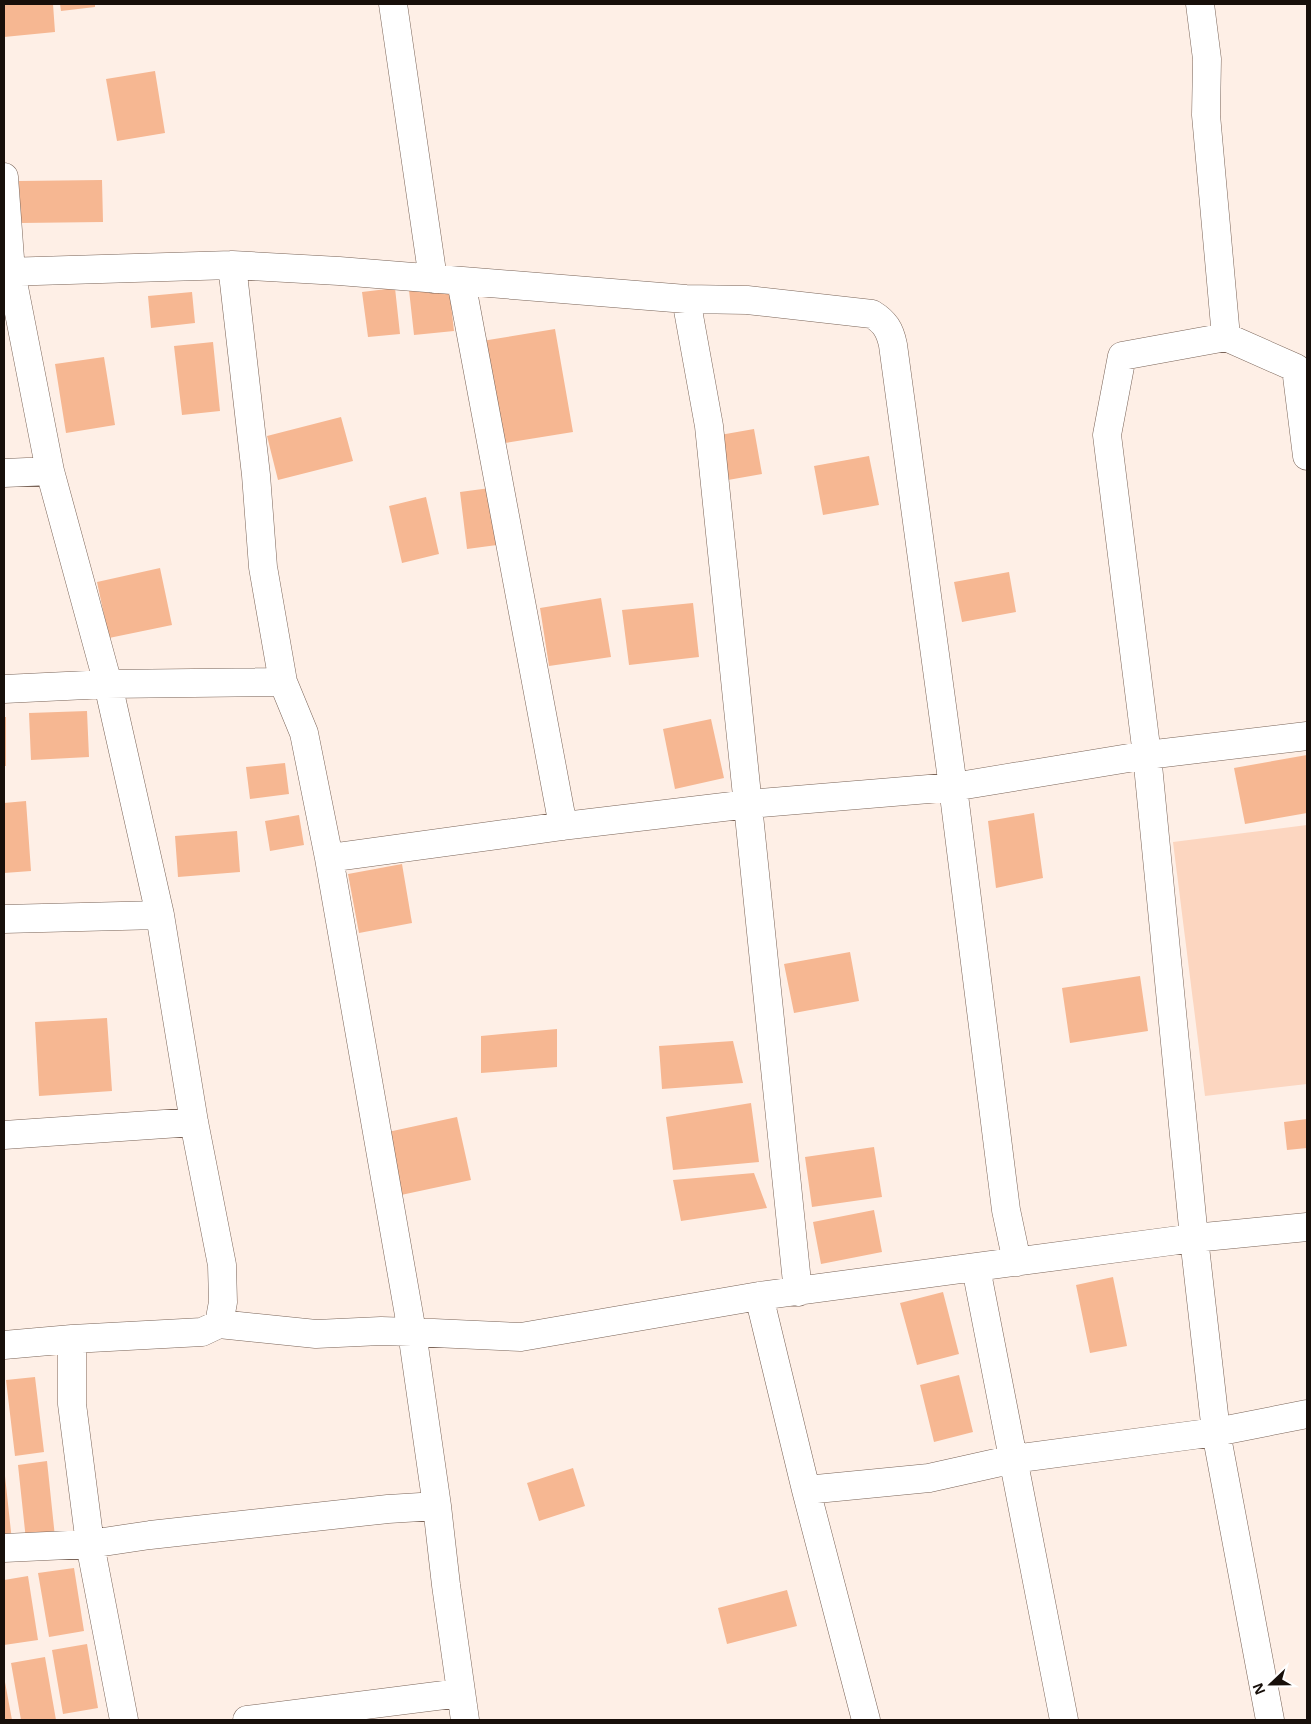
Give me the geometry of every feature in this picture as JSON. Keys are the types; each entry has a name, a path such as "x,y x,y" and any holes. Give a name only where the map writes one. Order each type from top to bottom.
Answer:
{"street":[{"path":"393,4 433,279"},
{"path":"1200,4 1207,59 1206,116 1226,337"},
{"path":"4,177 7,272 50,471 108,684 160,915 194,1122 222,1265 222,1302 219,1324"},
{"path":"232,265 256,475 263,567 283,682 304,733 329,858 412,1332 465,1720"},
{"path":"7,272 232,265 686,298 747,300 872,314 882,320 888,328 893,345 1006,1210 1017,1262"},
{"path":"461,281 563,826"},
{"path":"686,298 709,426 798,1292"},
{"path":"1270,1720 1216,1432 1194,1238 1147,755 1107,435 1122,356 1226,337 1296,368 1307,456"},
{"path":"4,474 50,471"},
{"path":"4,688 108,684 283,682"},
{"path":"329,858 563,826 749,804 952,787 1147,755 1307,736"},
{"path":"4,919 160,915"},
{"path":"4,1136 194,1122"},
{"path":"4,1345 72,1338 202,1332 219,1324 316,1334 382,1331 520,1337 758,1296 1194,1238 1307,1227"},
{"path":"976,1268 1064,1720"},
{"path":"758,1296 866,1720"},
{"path":"72,1338 72,1404 90,1544 119,1720"},
{"path":"806,1490 929,1478 1014,1459 1216,1432 1307,1414"},
{"path":"4,1548 90,1544 160,1534 378,1510 437,1506"},
{"path":"247,1720 460,1694"}],"shaded area":[{"path":"1307,825 1307,1084 1205,1096 1173,842"}],"building":[{"path":"4,4 53,4 55,32 4,37"},
{"path":"60,4 95,4 95,7 61,11"},
{"path":"155,71 165,133 117,141 106,79"},
{"path":"102,180 103,222 20,223 19,181"},
{"path":"449,286 454,331 414,335 409,290"},
{"path":"395,288 400,334 368,337 362,292"},
{"path":"192,292 195,323 151,328 148,296"},
{"path":"555,329 573,432 499,444 482,341"},
{"path":"213,342 220,411 182,415 174,346"},
{"path":"104,357 115,425 66,433 55,364"},
{"path":"341,417 353,461 278,480 267,436"},
{"path":"754,429 762,474 728,480 720,435"},
{"path":"869,456 879,505 823,515 814,466"},
{"path":"490,488 497,545 467,549 460,492"},
{"path":"426,497 439,554 402,563 389,506"},
{"path":"160,568 172,625 109,638 97,582"},
{"path":"1009,572 1016,612 962,622 954,582"},
{"path":"601,598 611,657 549,666 540,608"},
{"path":"693,603 699,657 629,665 622,610"},
{"path":"87,711 89,757 31,760 29,713"},
{"path":"4,717 6,717 6,766 4,766"},
{"path":"711,719 724,778 675,789 663,729"},
{"path":"1307,755 1307,813 1245,824 1234,768"},
{"path":"285,763 289,794 250,799 246,767"},
{"path":"26,801 31,871 4,873 4,803"},
{"path":"1034,813 1043,878 996,888 988,821"},
{"path":"299,815 304,845 270,851 265,821"},
{"path":"237,831 240,872 178,877 175,836"},
{"path":"402,864 412,923 359,933 348,874"},
{"path":"850,952 859,1001 794,1013 784,964"},
{"path":"1140,976 1148,1031 1070,1043 1062,988"},
{"path":"107,1018 112,1091 39,1096 35,1022"},
{"path":"557,1029 557,1067 481,1073 481,1036"},
{"path":"733,1041 743,1083 662,1089 659,1046"},
{"path":"751,1103 759,1162 673,1170 666,1117"},
{"path":"457,1117 471,1180 401,1195 388,1132"},
{"path":"1307,1119 1307,1148 1287,1150 1284,1122"},
{"path":"874,1147 882,1197 812,1207 805,1157"},
{"path":"754,1173 767,1208 681,1221 673,1180"},
{"path":"874,1210 882,1252 821,1264 813,1222"},
{"path":"1113,1277 1127,1346 1090,1353 1076,1285"},
{"path":"943,1292 959,1354 917,1365 900,1303"},
{"path":"959,1375 973,1432 934,1442 920,1385"},
{"path":"35,1377 44,1452 15,1456 6,1380"},
{"path":"47,1461 55,1537 26,1540 18,1465"},
{"path":"573,1468 585,1506 539,1521 527,1483"},
{"path":"4,1476 12,1541 4,1542"},
{"path":"74,1568 84,1631 49,1637 38,1573"},
{"path":"28,1576 38,1640 4,1645 4,1580"},
{"path":"787,1590 797,1626 727,1644 718,1608"},
{"path":"87,1644 98,1708 63,1714 52,1650"},
{"path":"45,1657 56,1720 21,1720 11,1663"},
{"path":"5,1682 12,1720 4,1720"}]}
